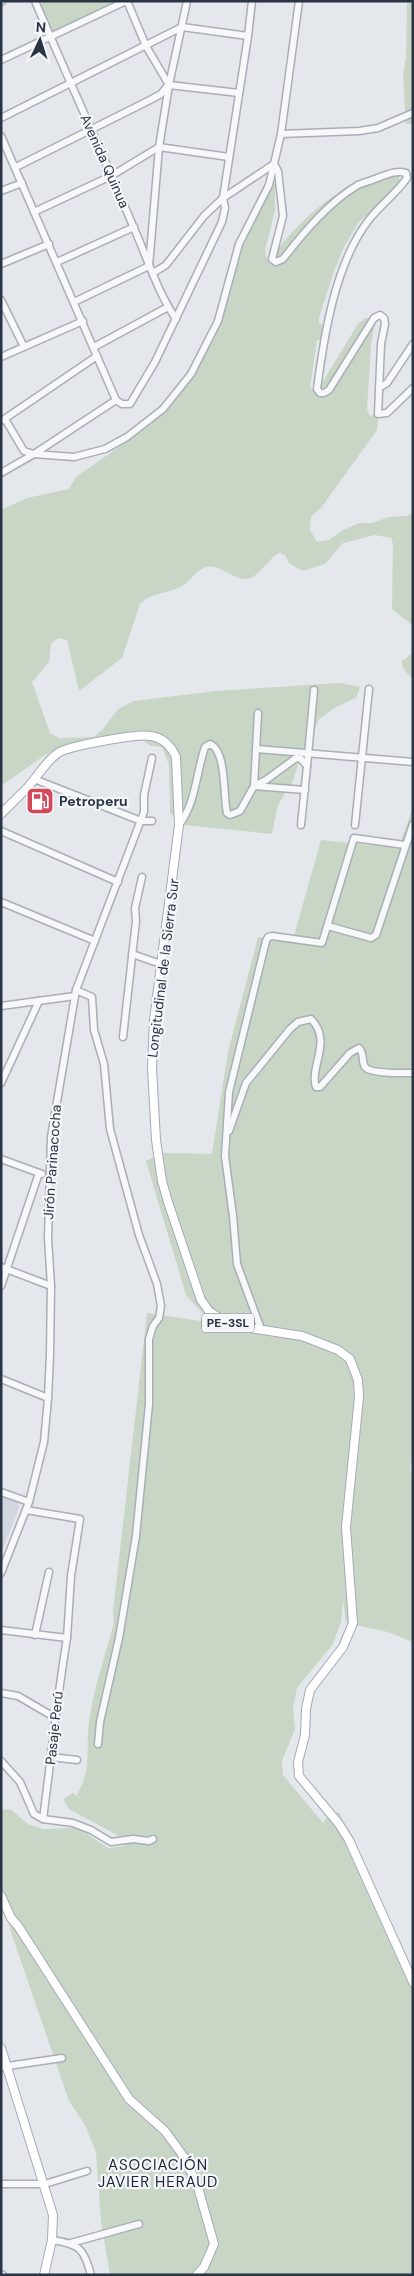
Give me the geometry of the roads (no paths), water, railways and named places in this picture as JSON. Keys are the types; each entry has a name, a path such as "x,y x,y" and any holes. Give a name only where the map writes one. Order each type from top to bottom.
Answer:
{"main road":[{"name":"Longitudinal de la Sierra Sur","path":"1,814 52,757 60,751 73,746 150,735 164,740 171,747 176,757 179,825 154,1020 152,1068 156,1140 162,1181 204,1305 224,1321 237,1326 302,1336 338,1350 350,1359 358,1380 359,1397 346,1527 353,1623 343,1647 310,1690 307,1699 306,1735 298,1769 299,1776 304,1784 339,1824 349,1840 413,1982"},
{"path":"1,1896 11,1918 129,2099 165,2131 184,2157 198,2184 214,2244 204,2267 197,2275"},
{"path":"1,2048 4,2067 53,2216 52,2240 44,2275"}],"street":[{"name":"Avenida Quinua","path":"35,1 70,84 92,129 151,270 168,307 176,319"},
{"path":"1,60 127,1 146,46 169,84"},
{"path":"151,270 159,147 169,84 188,1"},
{"path":"1,136 116,400 122,404 130,404 155,362 222,222 223,198 252,1"},
{"path":"97,356 3,420 24,451 34,454 74,457 105,448 127,437 162,409 191,374 218,321 239,244 269,184 281,134 299,1"},
{"path":"1,118 182,27 248,36"},
{"path":"169,84 239,93"},
{"path":"16,167 150,100 161,94 169,84"},
{"path":"281,134 358,131 378,128 413,113"},
{"path":"34,212 111,176 159,147 229,157"},
{"path":"74,302 166,265 204,216 223,198 274,164"},
{"path":"274,164 278,171 283,216 272,258 276,262 283,259 318,219 360,184 389,174 403,172 407,175 400,188 368,221 352,250 328,317 317,389 320,393 329,390 374,318 380,316 384,318 385,324 381,344 377,410 380,415 386,413 413,388"},
{"path":"1,191 22,183"},
{"path":"57,262 134,227"},
{"path":"1,264 49,244"},
{"path":"1,300 24,347"},
{"path":"94,347 168,307"},
{"path":"1,357 83,321"},
{"path":"379,388 387,383 413,344"},
{"path":"1,473 34,454 116,400"},
{"path":"355,825 369,689"},
{"path":"301,825 314,690"},
{"path":"179,825 186,817 207,745 215,746 219,754 227,798 227,812 234,815 240,811 254,786 258,713"},
{"path":"257,748 413,762"},
{"name":"Jirón Parinacocha","path":"1,1573 29,1502 44,1442 48,1398 51,1286 48,1238 51,1137 75,993 141,821 145,808 144,790 152,758"},
{"path":"254,786 266,780 296,758 301,758 307,766"},
{"path":"34,779 141,821 152,821"},
{"path":"254,786 305,790"},
{"path":"328,926 371,938 376,936 413,824"},
{"path":"1,831 118,882"},
{"path":"261,1329 237,1264 225,1156 229,1092 266,941 272,936 320,944 324,940 354,838 405,846"},
{"path":"123,1037 136,921 135,908 142,877"},
{"path":"1,902 95,940"},
{"path":"132,954 161,964"},
{"path":"1,1006 39,1001 75,993 90,994 92,997 94,1030 104,1064 110,1129 139,1235 157,1284 161,1306 159,1318 153,1326 149,1339 149,1404 136,1536 120,1638 100,1722 98,1744"},
{"path":"1,1083 39,1001"},
{"path":"226,1139 246,1084 290,1030 305,1019 311,1019 318,1030 320,1056 315,1078 316,1087 320,1087 350,1053 360,1048 363,1052 364,1066 367,1069 413,1073"},
{"path":"1,1159 49,1177"},
{"path":"1,1286 4,1268 39,1173"},
{"path":"4,1268 51,1286"},
{"path":"1,1379 48,1398"},
{"path":"1,1492 29,1502"},
{"name":"Pasaje Perú","path":"26,1510 80,1519 71,1576 67,1638 54,1717 43,1819"},
{"path":"35,1635 49,1572"},
{"path":"1,1630 67,1638"},
{"path":"1,1694 18,1696 54,1717"},
{"path":"51,1757 77,1760"},
{"path":"1,1761 20,1782 34,1814 43,1819 73,1823 91,1830 111,1842 133,1839 149,1841 153,1839"},
{"path":"4,2067 62,2058"},
{"path":"1,2184 44,2184 88,2171"},
{"path":"52,2240 71,2243 140,2224"},
{"path":"71,2243 83,2252 91,2275"}],"place":[{"name":"Petroperu","path":"40,801"}],"district":[{"name":"ASOCIACIÓN JAVIER HERAUD","path":"158,2174"}]}
